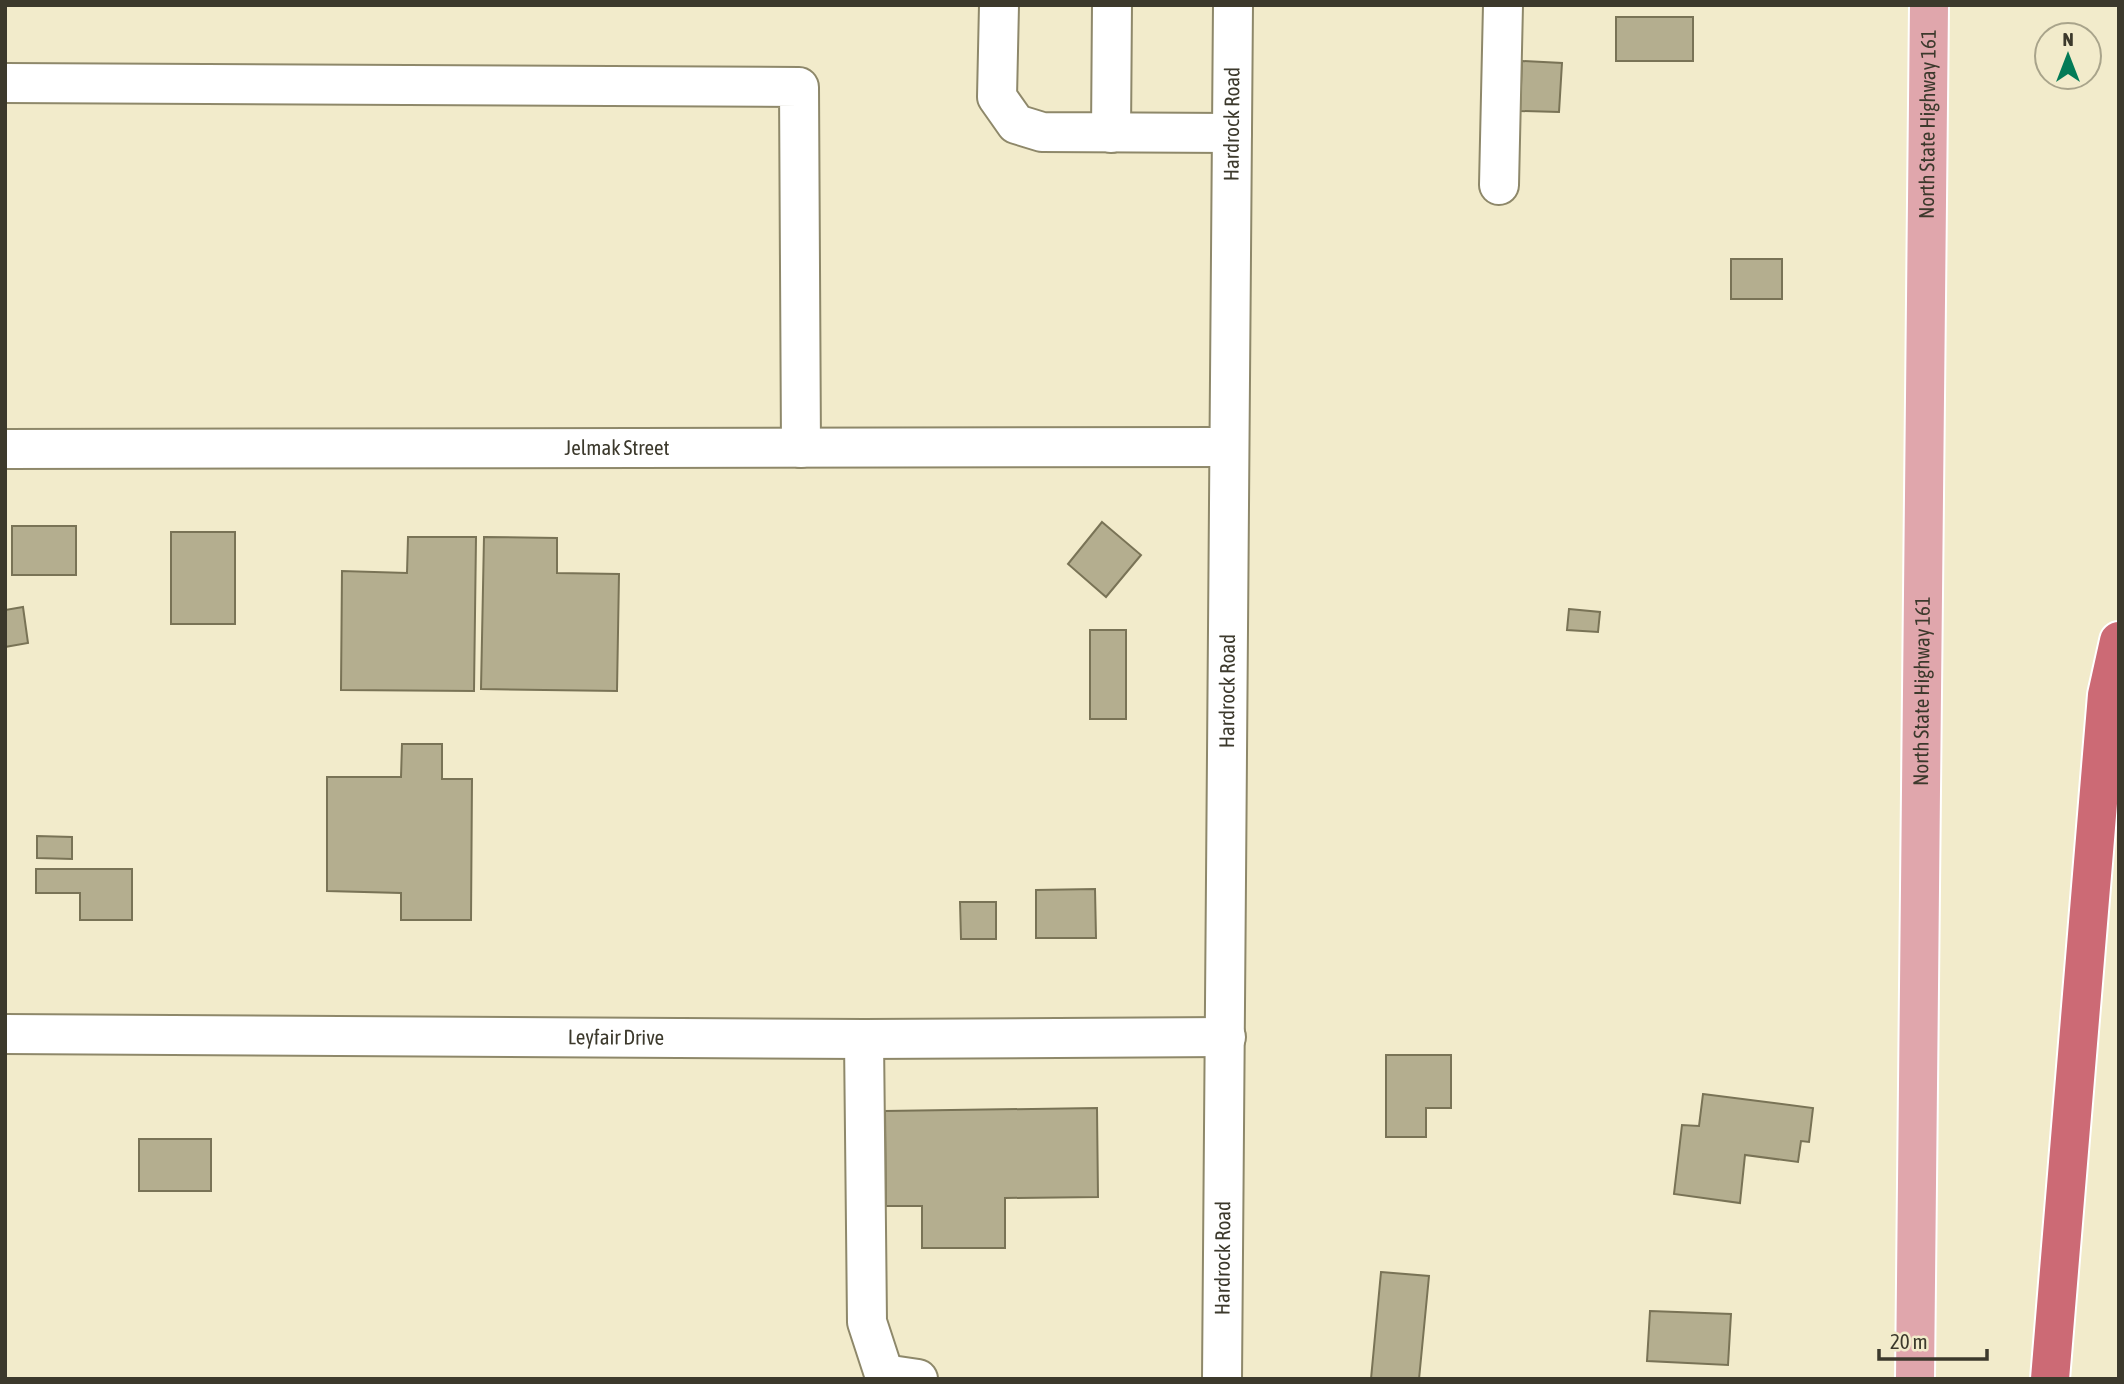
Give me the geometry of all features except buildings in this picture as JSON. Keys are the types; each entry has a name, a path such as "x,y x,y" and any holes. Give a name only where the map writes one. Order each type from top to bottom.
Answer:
{"highway":[{"path":"2050,1379 2108,695 2119,641"}],"main road":[{"name":"North State Highway 161","path":"1915,1379 1929,5"}],"street":[{"path":"999,5 997,97 1016,124 1042,132 1232,133"},
{"path":"1111,133 1112,5"},
{"name":"Hardrock Road","path":"1222,1379 1233,5"},
{"path":"1499,185 1503,5"},
{"path":"5,83 799,87 801,448"},
{"name":"Jelmak Street","path":"5,449 1228,447"},
{"name":"Leyfair Drive","path":"5,1034 864,1039 1226,1037"},
{"path":"864,1039 867,1322 884,1374 918,1379"}]}
